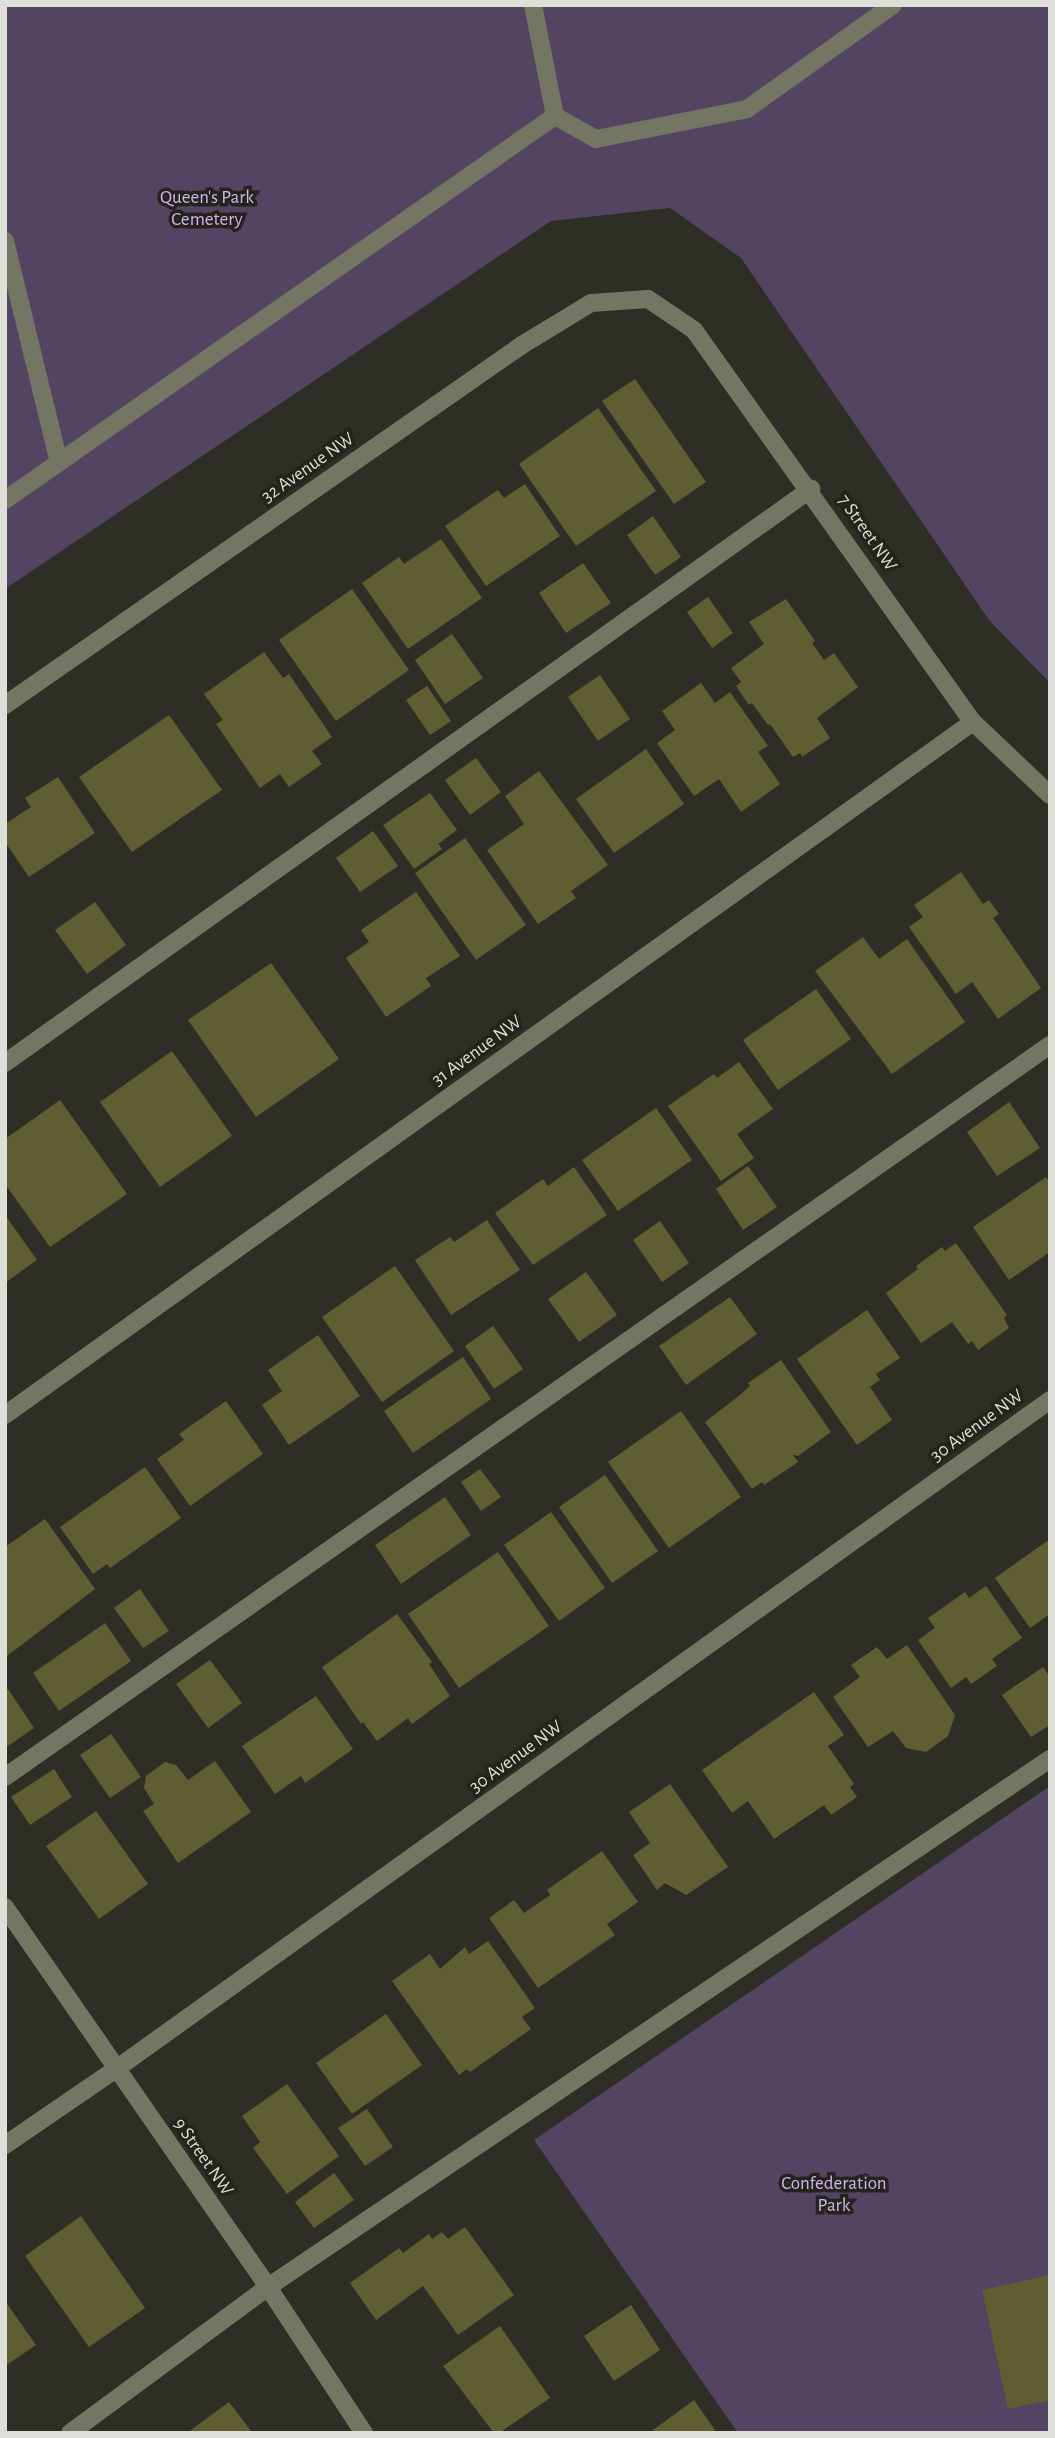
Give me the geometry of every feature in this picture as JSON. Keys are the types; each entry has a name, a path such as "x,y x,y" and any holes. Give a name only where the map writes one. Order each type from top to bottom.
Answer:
{"street":[{"path":"534,5 555,116 596,139 747,109 893,5"},
{"path":"5,500 555,116"},
{"path":"5,241 59,462"},
{"name":"7 Street NW","path":"648,299 694,330 810,489 973,722 1050,795"},
{"name":"32 Avenue NW","path":"5,705 522,345 591,303 648,299"},
{"path":"5,1063 810,489"},
{"name":"31 Avenue NW","path":"5,1415 973,722"},
{"path":"5,1777 1050,1045"},
{"name":"30 Avenue NW","path":"5,2145 117,2069 1050,1400"},
{"path":"70,2433 268,2287 1050,1759"},
{"name":"9 Street NW","path":"5,1908 268,2287 364,2433"}],"green space":[{"name":"Queen's Park Cemetery","path":"5,5 1050,5 1050,683 989,620 741,258 670,208 551,221 5,589"},
{"name":"Confederation Park","path":"1050,1786 1050,2433 738,2433 534,2140"}],"building":[{"path":"635,379 706,482 674,504 602,401"},
{"path":"598,408 656,491 576,546 519,464"},
{"path":"525,484 560,536 486,586 445,526 498,490 504,498"},
{"path":"653,516 681,557 655,575 627,535"},
{"path":"441,539 482,598 408,649 362,583 399,557 404,564"},
{"path":"583,563 611,603 566,633 539,593"},
{"path":"352,589 409,670 336,721 279,640"},
{"path":"708,597 733,633 712,648 687,612"},
{"path":"786,599 815,641 812,643 824,660 834,653 858,687 817,718 830,738 802,757 800,753 793,757 770,724 768,725 752,703 749,705 736,686 741,682 731,668 764,644 749,622"},
{"path":"452,634 483,678 445,704 415,660"},
{"path":"264,652 283,678 289,674 332,737 312,751 322,764 289,787 280,774 260,788 216,724 223,720 204,694"},
{"path":"600,675 630,719 598,741 568,697"},
{"path":"701,683 715,703 730,692 768,746 758,752 780,784 741,812 719,779 694,796 657,743 675,730 662,711"},
{"path":"427,686 451,721 430,735 406,700"},
{"path":"169,715 222,790 132,852 79,777"},
{"path":"646,749 684,804 614,853 576,799"},
{"path":"476,758 501,792 470,815 445,780"},
{"path":"539,771 608,865 571,891 576,898 538,924 487,850 524,824 505,796"},
{"path":"58,777 95,833 29,877 5,842 5,824 31,807 25,798"},
{"path":"430,793 457,830 438,844 442,849 414,869 383,825"},
{"path":"373,831 398,866 360,892 336,858"},
{"path":"465,838 526,925 476,960 415,873"},
{"path":"961,872 983,904 989,900 999,914 993,918 1041,988 998,1019 972,982 956,994 909,927 923,917 914,905"},
{"path":"416,892 460,956 426,978 431,986 386,1017 346,958 369,942 361,930"},
{"path":"95,902 126,945 87,974 55,930"},
{"path":"863,937 879,959 907,939 965,1022 892,1074 815,971"},
{"path":"271,963 339,1059 256,1117 188,1020"},
{"path":"816,989 851,1039 778,1090 743,1040"},
{"path":"172,1051 232,1136 160,1187 100,1102"},
{"path":"739,1062 773,1109 737,1134 754,1158 721,1181 668,1106 714,1074 717,1078"},
{"path":"60,1100 127,1194 50,1247 5,1184 5,1139"},
{"path":"1009,1102 1040,1148 997,1176 967,1132"},
{"path":"656,1108 692,1160 618,1211 582,1160"},
{"path":"748,1166 777,1207 743,1230 716,1189"},
{"path":"574,1167 607,1215 533,1265 495,1213 543,1179 548,1186"},
{"path":"1046,1177 1050,1183 1050,1252 1009,1280 973,1227"},
{"path":"5,1215 37,1260 5,1283"},
{"path":"487,1220 520,1270 451,1315 415,1260 450,1237 454,1242"},
{"path":"660,1221 689,1263 662,1282 633,1240"},
{"path":"956,1243 1007,1315 1004,1318 1009,1328 978,1350 972,1341 968,1344 952,1322 921,1343 886,1293 942,1247 945,1251"},
{"path":"395,1266 454,1351 382,1402 322,1317"},
{"path":"586,1272 617,1315 579,1342 548,1299"},
{"path":"730,1297 757,1334 686,1385 659,1346"},
{"path":"867,1310 900,1358 876,1374 880,1380 870,1387 892,1420 857,1445 797,1359"},
{"path":"493,1326 523,1369 494,1389 465,1346"},
{"path":"318,1335 360,1396 289,1445 262,1405 282,1391 268,1370"},
{"path":"463,1357 491,1399 413,1453 384,1411"},
{"path":"781,1360 831,1432 798,1456 793,1455 798,1462 764,1485 762,1482 752,1489 705,1422 750,1386 748,1383"},
{"path":"226,1401 263,1454 190,1506 157,1459 184,1440 179,1434"},
{"path":"681,1411 741,1497 669,1548 608,1462"},
{"path":"145,1467 181,1518 110,1568 107,1564 93,1574 60,1527"},
{"path":"480,1469 501,1497 481,1511 461,1482"},
{"path":"605,1475 658,1551 612,1583 559,1507"},
{"path":"445,1497 471,1535 401,1584 375,1545"},
{"path":"551,1512 605,1588 559,1621 504,1545"},
{"path":"45,1519 95,1589 7,1656 5,1547"},
{"path":"1050,1539 1050,1614 1030,1628 995,1578"},
{"path":"498,1552 549,1626 459,1688 408,1614"},
{"path":"986,1586 1022,1638 992,1659 997,1666 971,1684 966,1677 951,1688 918,1640 935,1628 928,1618 965,1592 969,1598"},
{"path":"140,1589 169,1631 143,1648 114,1608"},
{"path":"397,1614 432,1662 429,1664 450,1696 412,1724 408,1718 377,1741 363,1722 361,1724 322,1667"},
{"path":"105,1623 131,1661 59,1711 33,1673"},
{"path":"907,1645 955,1715 948,1736 926,1752 906,1748 893,1731 868,1747 833,1697 860,1677 851,1665 877,1647 887,1659"},
{"path":"210,1660 242,1703 208,1728 176,1684"},
{"path":"1043,1667 1050,1677 1050,1725 1031,1737 1002,1695"},
{"path":"8,1689 34,1728 5,1748 5,1690"},
{"path":"814,1692 844,1735 828,1746 854,1784 850,1787 857,1797 831,1815 824,1805 774,1839 748,1801 732,1813 702,1770"},
{"path":"316,1696 353,1749 305,1783 301,1776 275,1794 242,1746"},
{"path":"111,1734 141,1777 110,1798 80,1755"},
{"path":"215,1761 251,1812 178,1863 143,1811 154,1804 144,1788 146,1776 165,1762 176,1765 188,1780"},
{"path":"54,1769 72,1797 30,1825 11,1797"},
{"path":"670,1784 728,1867 686,1895 665,1883 657,1890 633,1855 650,1843 629,1812"},
{"path":"96,1811 148,1884 99,1919 46,1846"},
{"path":"602,1851 638,1902 607,1924 615,1935 538,1988 489,1918 514,1900 524,1913 550,1895 547,1890"},
{"path":"488,1941 535,2008 522,2017 531,2029 470,2072 467,2069 459,2075 392,1981 430,1954 440,1969 465,1947 469,1954"},
{"path":"386,2014 422,2065 352,2114 316,2063"},
{"path":"287,2084 339,2156 287,2194 253,2148 260,2142 242,2116"},
{"path":"367,2109 393,2147 365,2166 338,2128"},
{"path":"334,2173 354,2200 314,2228 295,2202"},
{"path":"81,2216 145,2308 89,2347 25,2256"},
{"path":"465,2227 514,2295 458,2335 423,2286 376,2320 350,2283 399,2248 403,2253 429,2234 432,2239 442,2232 448,2239"},
{"path":"1050,2275 1050,2400 1008,2409 982,2290"},
{"path":"5,2301 36,2345 5,2366"},
{"path":"631,2305 660,2350 614,2381 584,2336"},
{"path":"500,2326 550,2398 499,2433 494,2433 443,2366"},
{"path":"694,2400 717,2433 655,2433 653,2430"},
{"path":"229,2402 251,2431 187,2433"}]}
